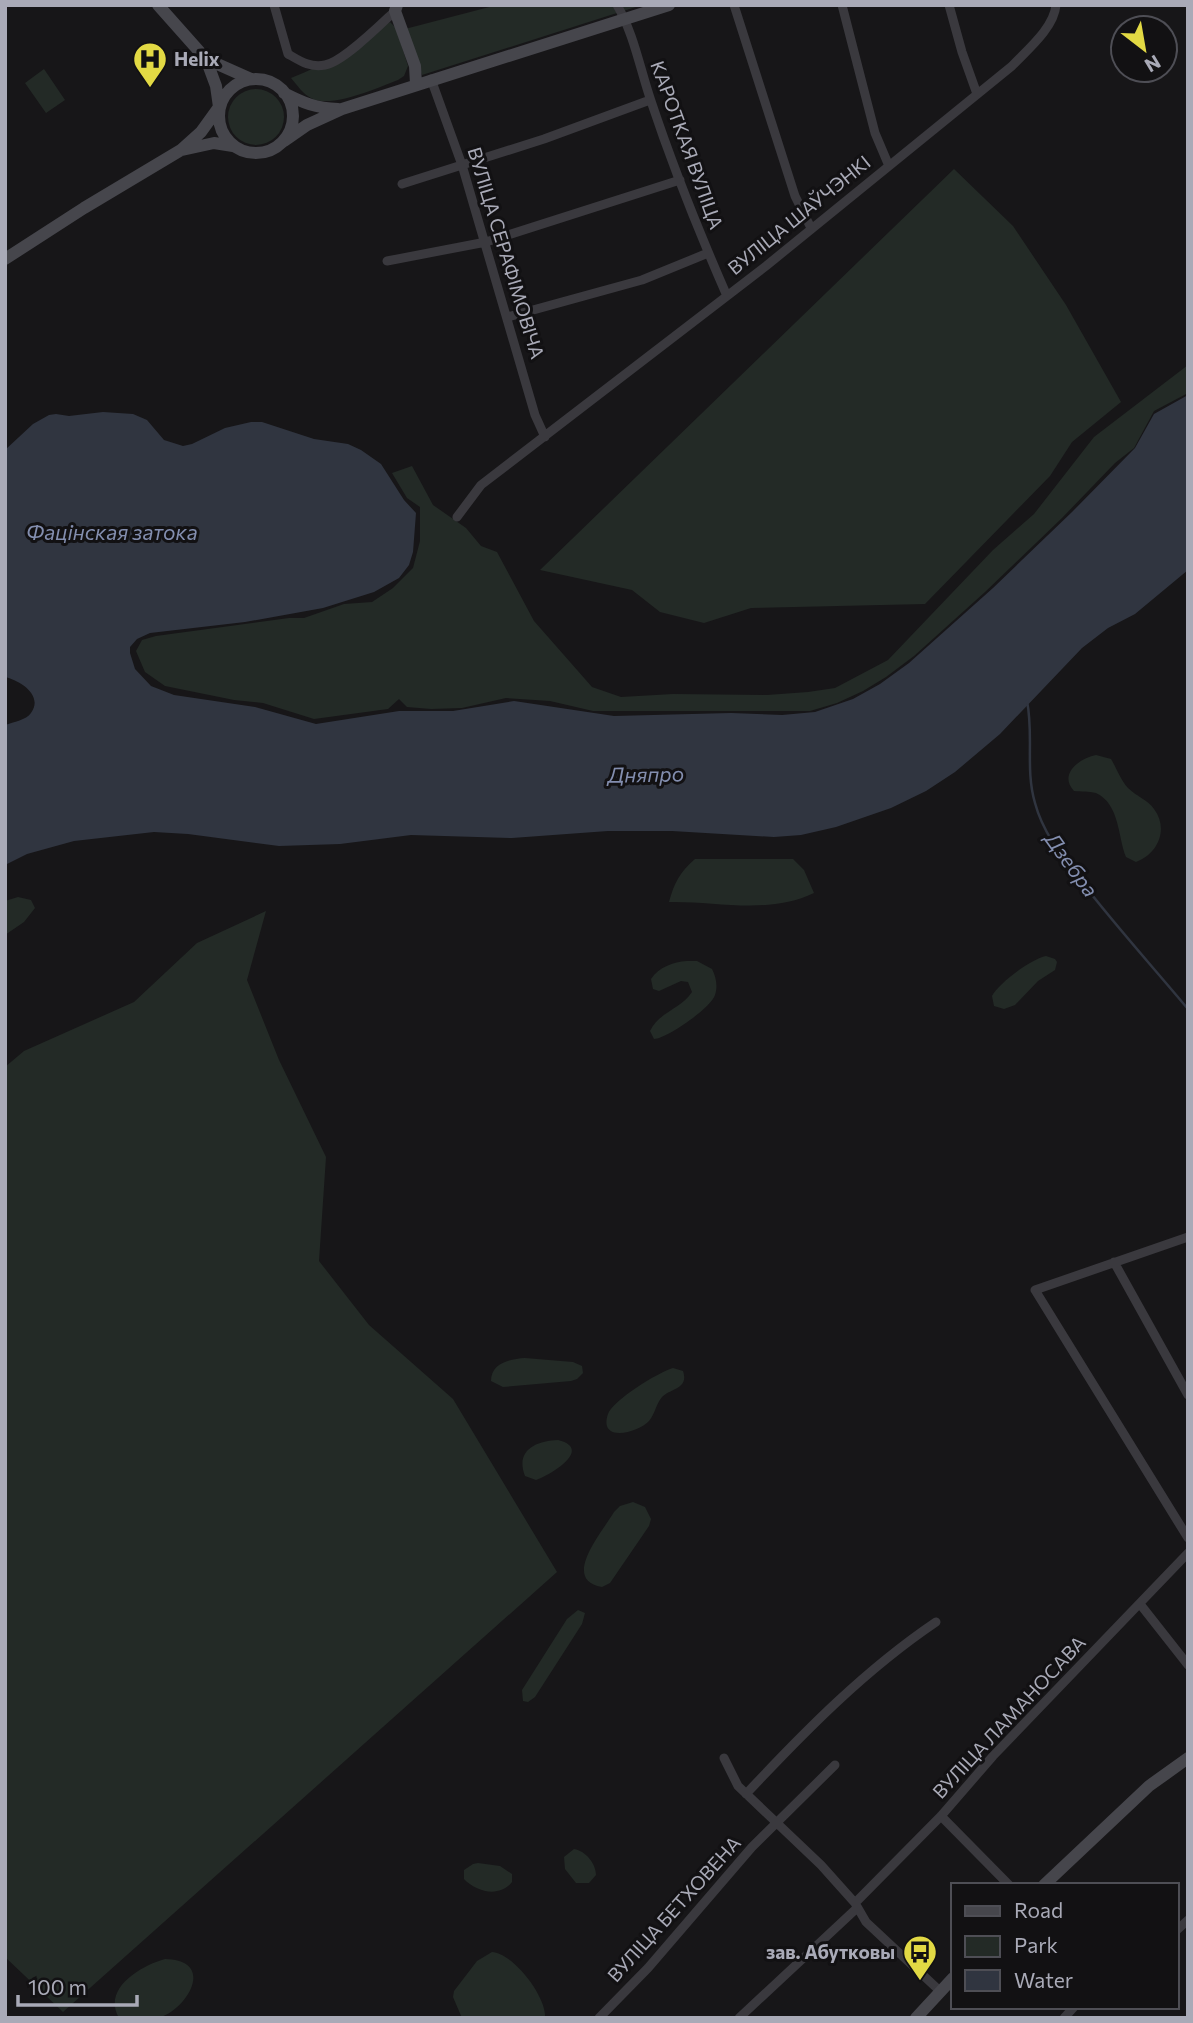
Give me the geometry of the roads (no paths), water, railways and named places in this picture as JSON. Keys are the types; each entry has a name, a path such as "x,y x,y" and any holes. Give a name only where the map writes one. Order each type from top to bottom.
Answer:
{"main road":[{"path":"158,5 206,59 216,86 223,132 233,146"},
{"path":"181,150 214,143 233,146 242,151 265,153 307,125 342,109 669,5"},
{"path":"396,8 415,66 416,84"},
{"path":"206,59 251,79 274,85 306,104 319,108 342,109"},
{"path":"5,259 181,150 201,132 230,89 251,79"},
{"path":"284,141 292,120 285,93"},
{"path":"1046,1883 1149,1786 1188,1758"},
{"path":"915,2018 951,1980"}],"street":[{"path":"274,5 288,54 306,64 328,65 358,44 396,8"},
{"name":"КАРОТКАЯ ВУЛІЦА","path":"617,5 626,20 650,100 727,296"},
{"path":"734,5 795,196 811,228"},
{"path":"842,5 875,134 889,166"},
{"path":"949,5 977,94"},
{"name":"ВУЛІЦА ШАЎЧЭНКІ","path":"457,517 481,485 727,296 1012,66 1040,35 1055,12 1056,5"},
{"name":"ВУЛІЦА СЕРАФІМОВІЧА","path":"431,79 463,165 535,415 545,437"},
{"path":"402,184 544,139 650,100"},
{"path":"387,261 486,242 680,180"},
{"path":"508,317 642,280 708,253"},
{"path":"1186,1240 1035,1290 1188,1538"},
{"path":"1114,1262 1188,1395"},
{"name":"ВУЛІЦА ЛАМАНОСАВА","path":"739,2018 856,1906 993,1756 1188,1553"},
{"path":"1140,1604 1188,1665"},
{"path":"746,1794 817,1719 910,1639 936,1622"},
{"path":"724,1758 738,1786 821,1865 866,1922 940,1992"},
{"name":"ВУЛІЦА БЕТХОВЕНА","path":"598,2018 648,1968 752,1847 835,1765"},
{"path":"941,1816 1007,1883"}],"water":[{"path":"1188,395 1188,570 1135,614 1108,628 1082,648 1000,734 955,772 926,791 891,808 836,827 801,835 774,837 672,831 608,831 512,838 411,835 340,844 279,846 154,832 74,841 27,854 5,865 5,725 29,715 34,700 23,685 5,677 5,450 33,424 49,415 69,416 103,412 133,414 147,420 164,440 183,446 225,428 262,422 314,439 348,444 381,464 404,500 416,513 413,552 409,565 399,578 374,592 323,608 245,622 150,633 137,639 130,647 135,669 151,686 174,695 255,707 316,724 399,711 453,711 514,701 614,716 731,713 782,715 815,712 853,699 909,663 993,588 1135,448 1154,414"}],"waterway":[{"name":"Дзебра","path":"1027,701 1032,790 1038,814 1048,834 1094,897 1188,1009"}],"place":[{"name":"Helix","path":"150,89"},
{"name":"зав. Абутковы","path":"920,1982"}],"water label":[{"name":"Фацінская затока","path":"112,533"},
{"name":"Дняпро","path":"646,775"}]}
